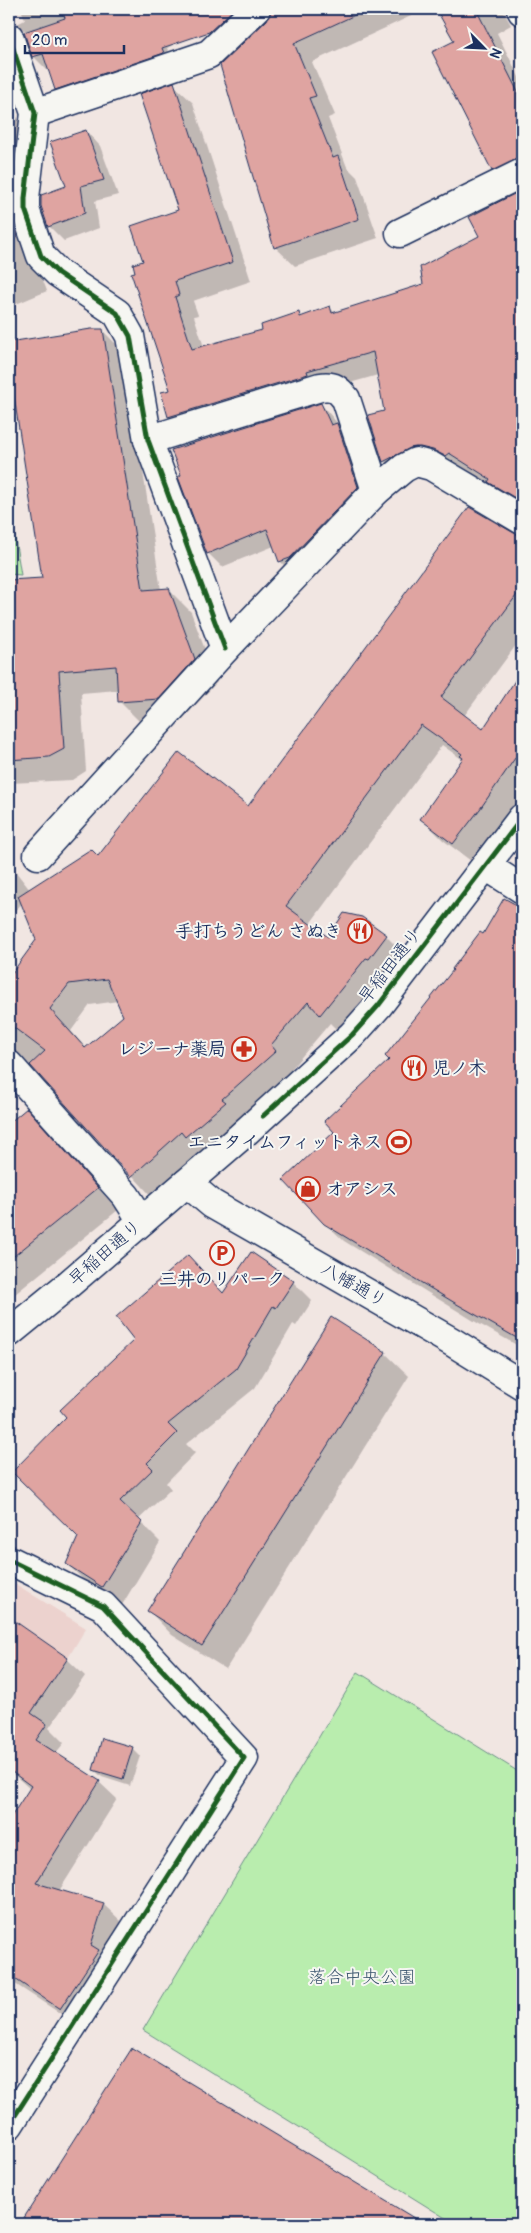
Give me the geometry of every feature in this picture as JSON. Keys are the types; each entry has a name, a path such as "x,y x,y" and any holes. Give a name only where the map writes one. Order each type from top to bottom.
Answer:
{"street":[{"path":"35,113 209,54 256,9"},
{"path":"9,38 35,113 25,209 40,256 58,273 117,313 130,336 148,440 225,649"},
{"path":"400,234 522,173"},
{"path":"148,440 320,387 332,386 339,390 346,399 376,490"},
{"path":"38,855 225,649 376,490 404,468 416,462 431,466 522,520"},
{"name":"早稲田通り","path":"9,1333 240,1137 352,1035 378,1006 522,818"},
{"path":"486,866 522,889"},
{"path":"9,1066 126,1196 142,1221"},
{"name":"八幡通り","path":"187,1183 212,1204 454,1343 522,1385"},
{"path":"9,1560 103,1606 244,1758 9,2126"}],"shaded area":[{"path":"9,1580 86,1628 68,1658 9,1617"}],"green space":[{"path":"9,502 21,575 9,574"},
{"name":"落合中央公園","path":"358,1672 522,1774 522,2224 455,2224 143,2030"}],"building":[{"path":"62,9 234,9 209,32 162,48 164,53 55,90 43,54 32,57 24,32 65,18"},
{"path":"271,9 368,9 294,43 316,96 309,98 333,158 338,156 359,219 274,248 220,65 267,20"},
{"path":"436,9 476,9 522,100 522,158 492,171 432,52 454,41"},
{"path":"174,82 233,262 175,281 179,295 175,297 192,349 262,330 261,325 299,312 300,317 330,306 332,313 423,284 420,267 479,236 469,217 522,190 522,502 488,482 490,479 449,453 445,456 433,450 420,447 410,448 383,462 368,415 384,411 373,352 307,371 308,374 168,417 161,392 170,390 131,273 135,272 133,264 143,261 131,226 178,210 139,94"},
{"path":"86,130 104,180 81,186 85,213 48,227 41,206 41,195 66,186 50,142"},
{"path":"9,207 18,237 9,241"},
{"path":"91,329 103,329 143,590 169,588 195,659 159,699 118,702 116,666 59,671 64,749 49,757 9,760 9,580 42,578 9,364 9,342"},
{"path":"321,403 331,425 337,423 358,487 290,558 279,562 267,529 207,554 178,477 181,475 171,450"},
{"path":"469,507 522,536 522,588 441,697 483,729 522,670 522,748 453,844 420,819 463,758 460,756 462,754 421,725 286,906 328,937 344,913 362,917 387,935 369,959 366,958 320,1015 308,1002 271,1045 276,1051 222,1099 226,1102 185,1137 181,1132 131,1177 30,1065 45,1051 9,1024 9,977 36,940 18,896 91,849 98,856 179,752 248,806","holes":["107,979 123,1016 85,1048 50,1009 69,984"]},
{"path":"504,898 522,908 522,1341 324,1224 283,1180 334,1132 324,1121 389,1060 385,1056 453,970 480,932 483,934"},
{"path":"27,1108 98,1188 9,1260 9,1123"},
{"path":"251,1252 294,1281 276,1308 273,1306 236,1369 168,1424 177,1433 147,1463 153,1469 120,1501 142,1522 102,1587 66,1564 78,1537 12,1472 66,1417 60,1410 134,1340 116,1317 188,1255 223,1293"},
{"path":"331,1317 386,1352 202,1646 147,1611"},
{"path":"9,1617 68,1658 31,1713 47,1724 36,1740 100,1781 36,1883 104,1903 91,1945 99,1950 60,2009 9,1975 9,1820 31,1786 12,1772 9,1777"},
{"path":"102,1738 133,1747 123,1779 93,1770"},
{"path":"132,2048 424,2224 20,2224"}],"cycle path":[{"path":"9,37 35,113 25,209 41,256 58,273 117,313 130,336 148,440 225,649"},
{"path":"263,1116 352,1035 378,1006 522,818"},
{"path":"9,1560 103,1606 244,1758 9,2125"}],"place":[{"name":"手打ちうどん さぬき","path":"360,931"},
{"name":"レジーナ薬局","path":"244,1049"},
{"name":"児ノ木","path":"414,1068"},
{"name":"エニタイムフィットネス","path":"399,1142"},
{"name":"オアシス","path":"308,1189"},
{"name":"三井のリパーク","path":"222,1253"}]}
